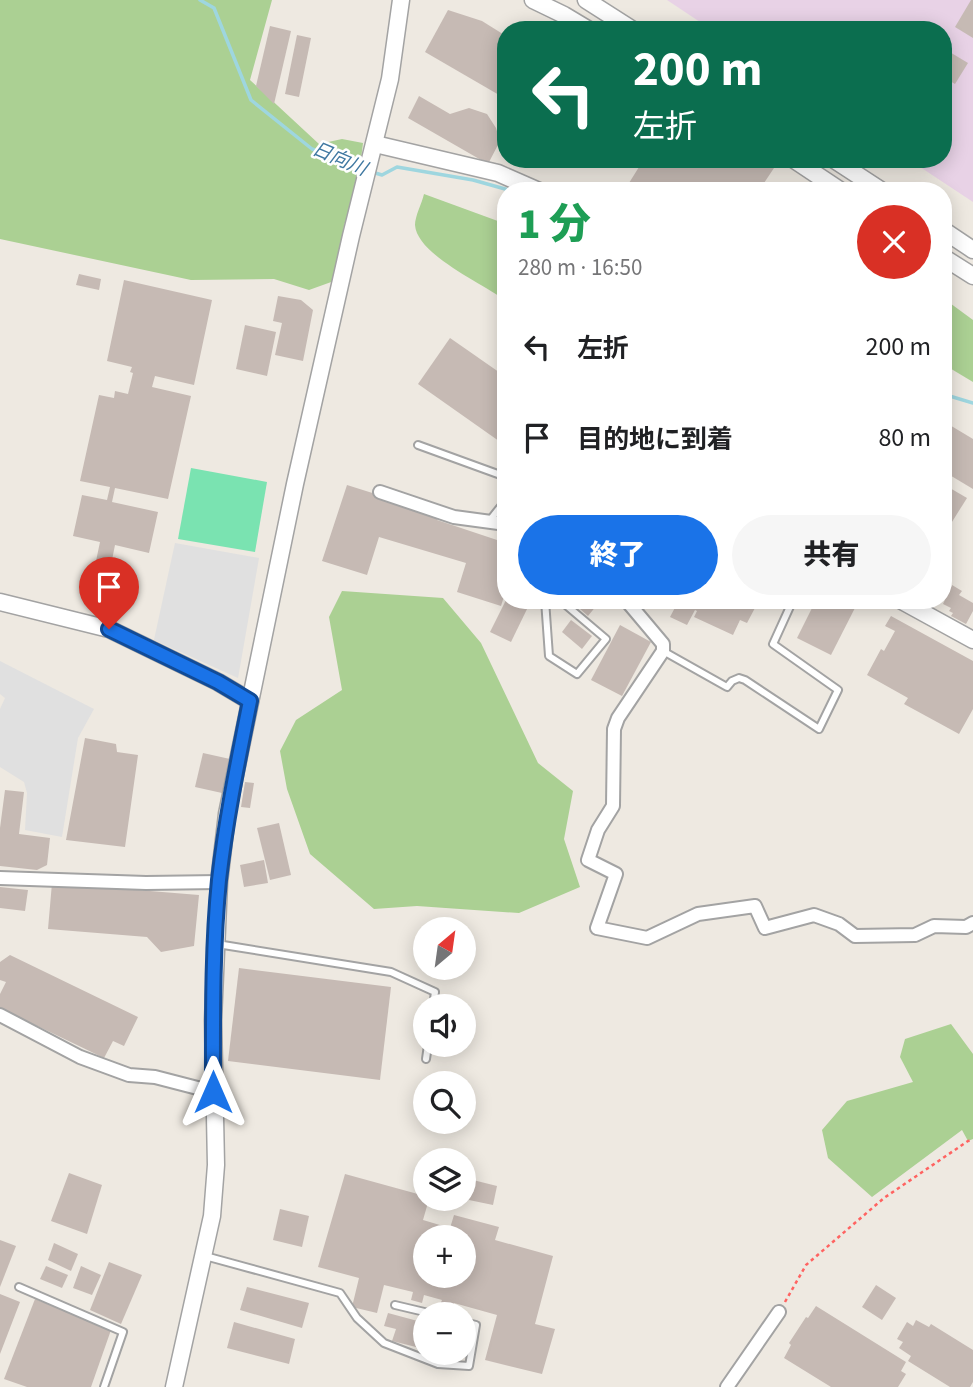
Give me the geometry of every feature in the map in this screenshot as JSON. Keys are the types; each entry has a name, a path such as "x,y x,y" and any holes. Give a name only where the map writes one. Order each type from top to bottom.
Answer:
{"street":[{"path":"174,1387 212,1216 216,1166 212,1020 215,944 219,882 228,814 295,484 390,79 401,0"},
{"path":"533,0 574,21"},
{"path":"586,0 619,21"},
{"path":"372,152 498,173 518,182"},
{"path":"806,168 828,182"},
{"path":"847,168 868,182"},
{"path":"952,236 973,250"},
{"path":"952,263 973,276"},
{"path":"380,492 454,517 497,523"},
{"path":"0,602 109,629 218,682 250,701"},
{"path":"634,609 663,644 663,651 618,718 614,729 613,806 598,830 588,860 616,874 597,928 647,938 698,914 755,906 765,928 814,915 839,924 855,936 915,935 934,926 965,926 973,923"},
{"path":"916,609 973,640"},
{"path":"0,878 146,883 219,882"},
{"path":"0,1015 80,1057 129,1075 155,1077 213,1092"},
{"path":"727,1387 779,1312"}],"lane":[{"path":"418,445 497,474"},
{"path":"489,522 497,512"},
{"path":"546,609 549,656 577,674 606,639 571,609"},
{"path":"663,651 727,687 739,678 745,680 819,729 838,690 773,644 789,609"},
{"path":"215,944 391,972 435,994"},
{"path":"205,1256 340,1293 357,1318 384,1343 413,1354"},
{"path":"19,1287 123,1332 104,1387"},
{"path":"395,1305 413,1309"}],"path":[{"path":"779,1312 806,1265 884,1198 973,1140"}],"shaded area":[{"path":"667,0 973,0 973,202 952,188 952,182 943,182 922,168 952,168 952,21 698,21"},
{"path":"175,543 259,558 238,678 154,640"},
{"path":"0,661 94,709 78,738 62,837 25,830 27,793 24,782 0,767 0,709 5,698 0,694"}],"green space":[{"path":"0,0 272,0 250,80 319,144 342,139 363,143 359,175 344,226 334,281 309,290 274,279 191,280 0,239"},
{"path":"424,194 497,221 497,295 453,268 427,247 419,236 415,225"},
{"path":"952,305 973,320 973,382 952,369"},
{"path":"191,468 267,482 255,552 178,539"},
{"path":"342,591 443,598 481,643 538,763 573,791 564,839 580,887 519,913 417,906 374,909 310,854 287,789 280,751 296,720 342,690 329,617"},
{"path":"951,1024 973,1054 973,1139 968,1141 962,1130 872,1197 828,1158 822,1130 847,1101 913,1082 900,1057 905,1039"}],"building":[{"path":"973,0 973,38 955,27"},
{"path":"448,10 482,21 497,30 497,94 425,52"},
{"path":"270,26 291,31 274,104 256,86"},
{"path":"297,35 311,38 299,97 285,94"},
{"path":"952,53 968,63 955,84 952,82"},
{"path":"419,96 450,114 469,108 487,114 497,131 497,147 488,164 408,118"},
{"path":"638,168 774,168 765,182 630,182"},
{"path":"79,274 101,279 99,290 76,285"},
{"path":"124,280 212,300 194,385 155,376 152,387 191,396 168,499 115,488 112,502 158,512 149,553 115,545 111,565 96,561 100,542 73,536 82,495 107,500 110,487 80,481 99,395 114,398 115,391 128,394 133,373 130,372 132,367 107,361"},
{"path":"278,296 301,300 313,310 303,361 275,355 282,323 273,321"},
{"path":"245,325 276,332 267,376 236,369"},
{"path":"450,338 497,371 497,440 418,384"},
{"path":"952,426 973,439 973,489 952,476"},
{"path":"347,485 439,514 437,520 497,540 497,605 457,592 466,563 379,537 367,575 322,561"},
{"path":"952,489 967,498 952,522"},
{"path":"952,585 962,591 959,595 973,603 973,611 966,624 951,616 953,613 949,611 952,609"},
{"path":"502,609 527,609 511,642 490,632"},
{"path":"580,609 594,609 588,616"},
{"path":"674,609 754,609 747,623 740,620 733,635 694,617 697,611 695,610 687,625 670,617"},
{"path":"812,609 854,609 831,655 797,638"},
{"path":"891,616 973,661 973,709 959,734 904,704 908,698 867,675 881,649 884,651 895,631 885,626"},
{"path":"571,620 592,636 582,649 562,632"},
{"path":"620,625 651,642 622,696 591,680"},
{"path":"85,738 116,744 117,752 138,755 125,847 66,840"},
{"path":"203,753 230,759 222,793 195,787"},
{"path":"245,782 254,783 250,808 241,807"},
{"path":"5,790 24,792 19,834 50,838 47,865 37,870 0,866 0,828"},
{"path":"279,823 291,875 270,880 257,828"},
{"path":"264,860 268,883 244,887 240,865"},
{"path":"52,883 199,895 194,946 161,952 147,937 48,929"},
{"path":"0,887 28,890 25,911 0,908"},
{"path":"10,955 138,1017 124,1046 113,1041 104,1058 0,1008 0,994 6,982 0,980 0,962"},
{"path":"239,968 391,987 380,1080 228,1061"},
{"path":"69,1173 102,1185 87,1234 51,1221"},
{"path":"345,1174 413,1193 413,1211 426,1211 423,1220 440,1225 413,1225 413,1288 476,1288 476,1225 451,1225 454,1215 499,1227 495,1240 553,1256 535,1324 555,1329 542,1374 485,1360 497,1315 476,1309 476,1302 441,1302 442,1300 424,1295 422,1302 418,1302 411,1300 413,1292 384,1285 377,1313 352,1307 359,1278 318,1267"},
{"path":"476,1181 497,1186 493,1205 476,1201"},
{"path":"280,1209 309,1216 302,1247 273,1240"},
{"path":"0,1240 16,1246 0,1287"},
{"path":"54,1243 78,1254 71,1271 48,1260"},
{"path":"109,1262 142,1275 121,1324 90,1310"},
{"path":"46,1266 68,1275 62,1288 40,1279"},
{"path":"81,1266 101,1275 92,1295 73,1288"},
{"path":"876,1285 896,1298 882,1320 862,1307"},
{"path":"247,1287 309,1303 302,1328 240,1310"},
{"path":"0,1294 20,1302 0,1354"},
{"path":"35,1299 111,1330 91,1387 27,1387 4,1379"},
{"path":"816,1306 906,1362 901,1371 906,1374 898,1387 831,1387 784,1358 791,1345 789,1343"},
{"path":"388,1313 413,1320 413,1346 392,1341 396,1329 384,1326"},
{"path":"916,1320 929,1327 931,1324 973,1350 973,1382 970,1387 950,1387 908,1361 911,1356 899,1348 903,1342 897,1339 907,1322 913,1326"},
{"path":"234,1322 295,1339 289,1364 227,1348"}],"waterway":[{"name":"日向川","path":"200,0 214,8 251,100 312,149 362,168"},
{"name":"日向川","path":"372,172 382,175 397,167 497,187"},
{"name":"日向川","path":"952,397 973,403"}],"route":[{"path":"109,629 218,682 250,701 228,814 219,882 212,1020 213,1092"}]}
